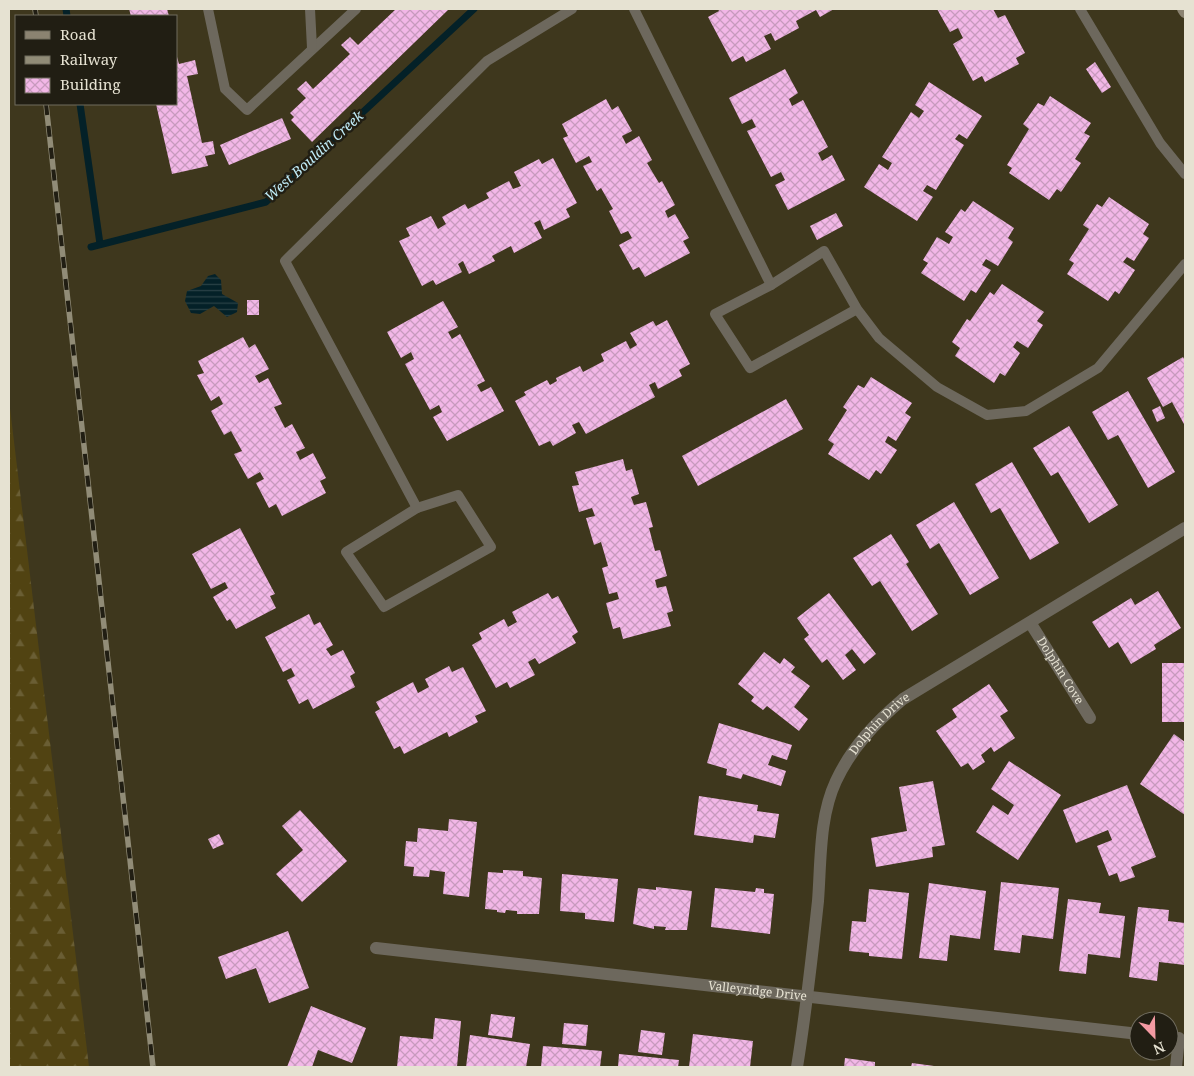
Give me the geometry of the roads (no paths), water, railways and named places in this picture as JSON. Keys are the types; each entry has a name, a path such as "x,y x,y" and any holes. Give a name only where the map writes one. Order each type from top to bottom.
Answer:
{"street":[{"name":"Dolphin Drive","path":"796,1067 809,998 826,817 835,782 851,752 873,725 903,699 1031,624 1185,528"},
{"name":"Dolphin Cove","path":"1031,624 1090,718"},
{"name":"Valleyridge Drive","path":"376,948 1129,1033"}],"lane":[{"path":"208,9 225,89 247,110 356,9"},
{"path":"310,9 312,48"},
{"path":"417,508 286,261 487,61 572,9"},
{"path":"634,9 771,285"},
{"path":"1080,9 1160,142 1185,174"},
{"path":"857,309 750,368 715,314 771,285 824,251 857,309 878,338 937,387 986,415 1026,411 1098,368 1185,264"},
{"path":"458,495 492,548 384,608 346,552 417,508 458,495"}],"water":[{"path":"215,274 221,280 222,294 238,303 237,312 227,317 214,306 200,314 191,313 185,301 187,291 201,286 208,276"}],"waterway":[{"path":"66,9 67,15"},
{"name":"West Bouldin Creek","path":"91,247 266,202 474,9"},
{"path":"80,105 100,244"}],"railway":[{"path":"35,9 36,15"},
{"path":"46,105 153,1067"}]}
